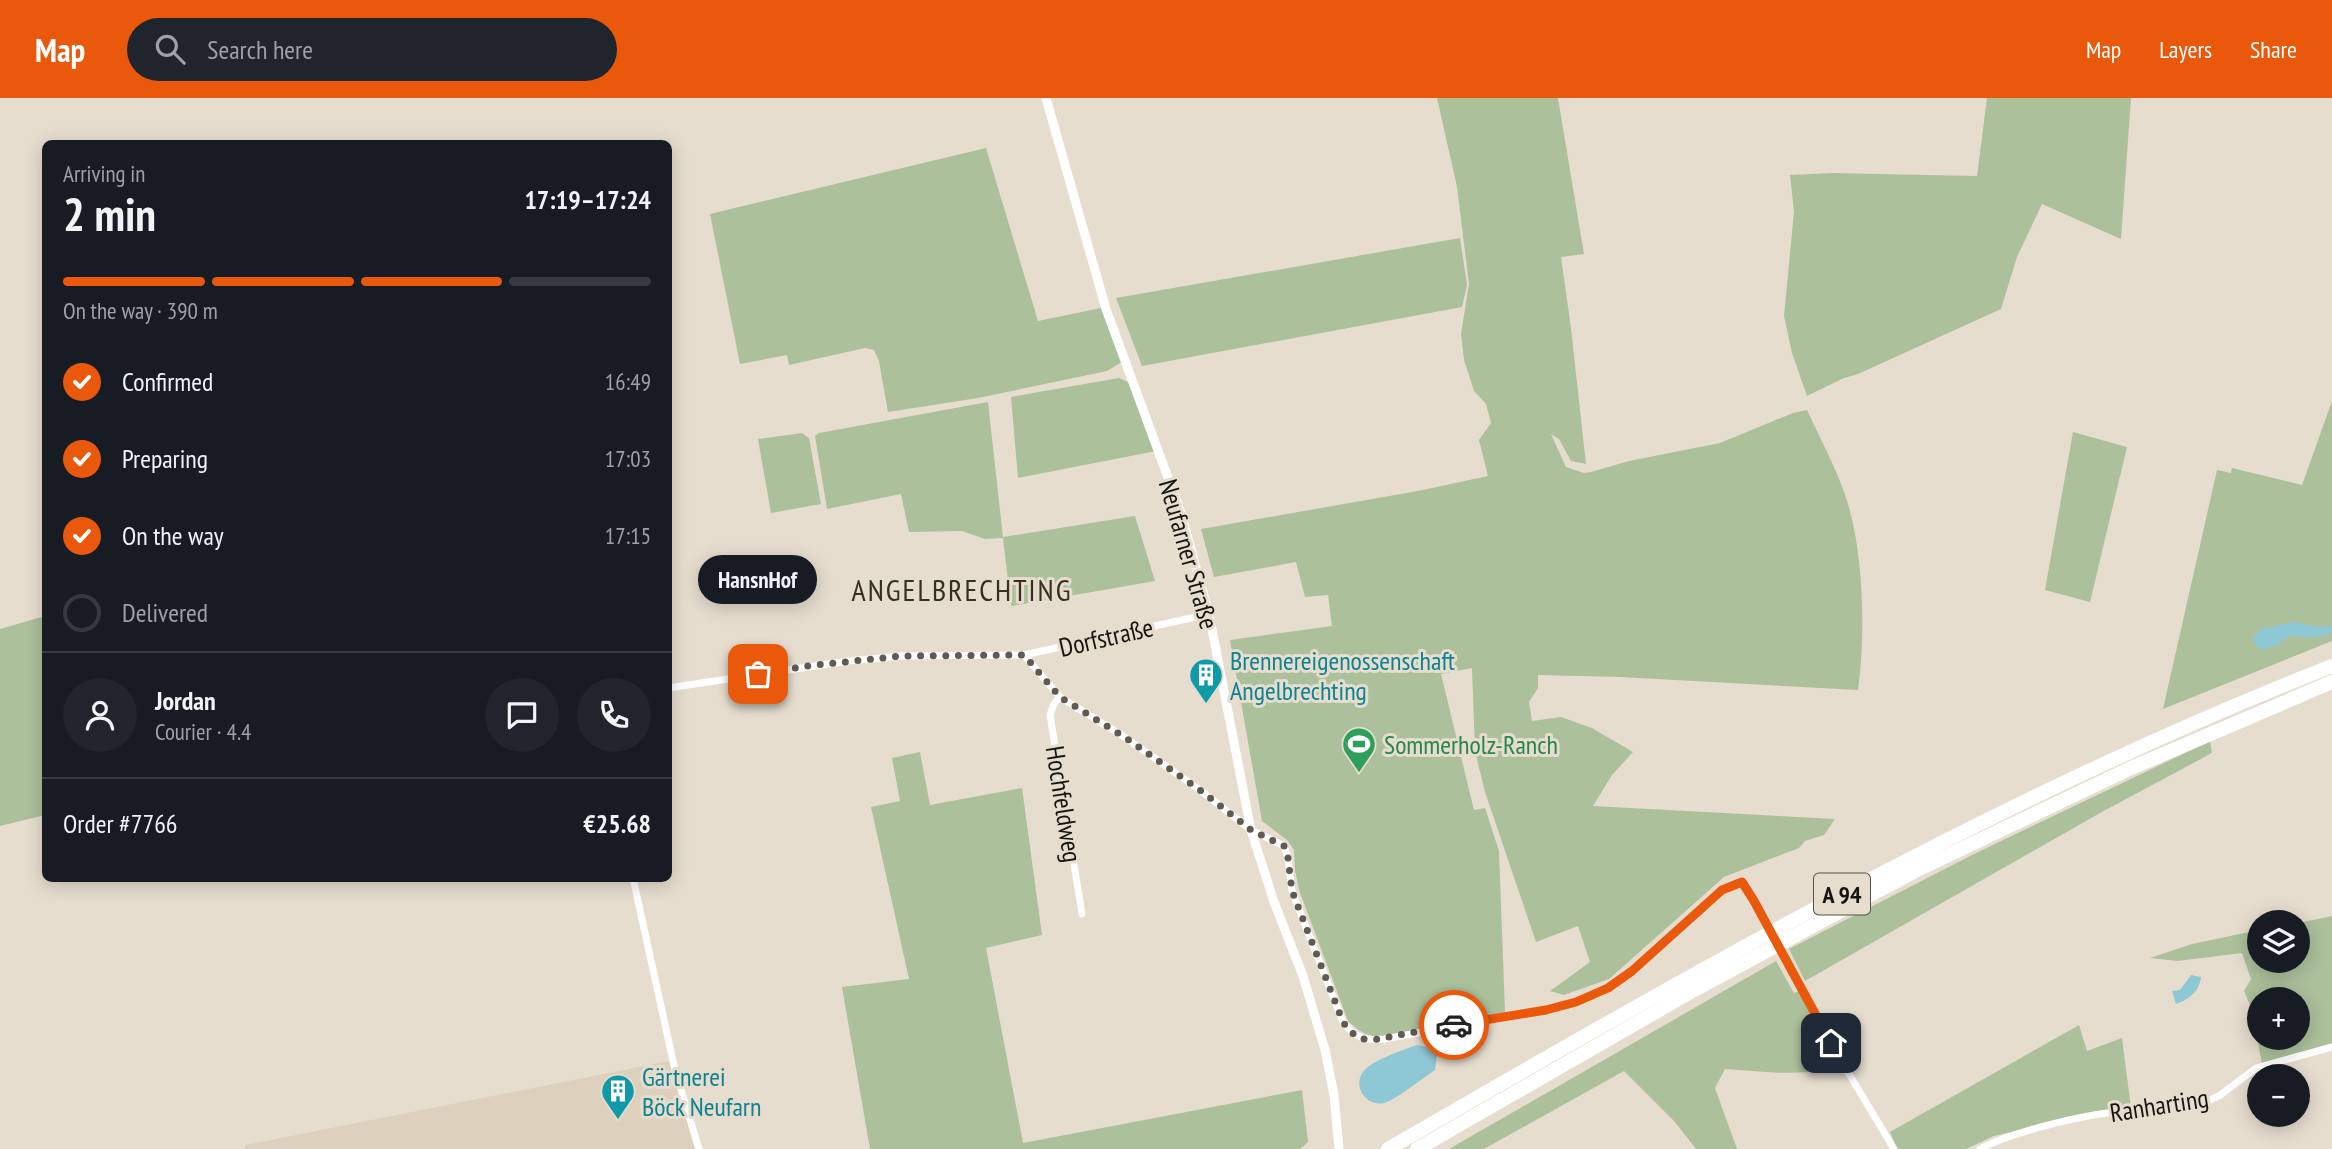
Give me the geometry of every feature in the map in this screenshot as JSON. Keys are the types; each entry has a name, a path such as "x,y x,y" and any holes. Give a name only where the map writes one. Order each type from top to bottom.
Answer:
{"highway":[{"name":"A 94","path":"1388,1149 1687,978 1910,858 2125,755 2332,666"},
{"name":"A 94","path":"1417,1149 1694,990 1915,871 2131,768 2332,681"}],"street":[{"name":"Neufarner Straße","path":"1046,98 1106,309 1181,513 1209,614 1251,830 1313,1007 1325,1050 1339,1144"},
{"name":"Dorfstraße","path":"672,687 901,656 1024,655 1209,614"},
{"path":"1024,655 1060,697 1126,738 1251,830 1284,846 1292,891 1343,1022 1351,1032 1364,1040 1384,1039 1546,1010 1576,1002 1608,988 1632,971 1722,890 1742,882 1843,1064 1894,1149"},
{"name":"Hochfeldweg","path":"1060,697 1050,715 1082,914"},
{"path":"634,882 675,1070 699,1149"},
{"name":"Ranharting","path":"1980,1149 1995,1140 2074,1120 2112,1112 2207,1101 2219,1096 2256,1068 2332,1047"}],"shaded area":[{"path":"669,1061 695,1149 245,1149 246,1145"}],"green space":[{"path":"1437,98 1558,98 1584,254 1561,257 1586,464 1571,461 1559,439 1551,434 1566,467 1584,473 1591,472 1629,461 1720,443 1793,413 1807,410 1843,489 1850,511 1861,588 1861,667 1858,690 1538,675 1538,688 1529,702 1532,721 1561,717 1592,728 1633,752 1612,775 1593,806 1835,819 1824,835 1805,841 1799,848 1724,877 1609,979 1564,995 1550,991 1590,962 1578,926 1536,942 1485,792 1475,751 1472,668 1441,674 1474,810 1485,808 1499,851 1505,1012 1378,1037 1362,1032 1348,1021 1299,890 1294,850 1287,840 1262,821 1230,640 1332,626 1328,595 1305,597 1296,562 1214,577 1201,529 1488,476 1479,440 1491,423 1486,404 1474,391 1464,360 1461,334 1469,284 1457,187"},
{"path":"1987,98 2131,98 2121,239 2042,204 2017,257 2001,309 1807,396 1792,353 1784,316 1794,212 1790,175 1832,173 1977,176"},
{"path":"986,148 1038,321 1101,308 1122,362 1107,371 978,398 888,412 879,361 874,350 865,348 789,365 787,355 740,364 710,214"},
{"path":"1460,238 1467,285 1462,307 1142,366 1116,298"},
{"path":"1119,378 1130,383 1156,451 1018,478 1011,397"},
{"path":"2332,401 2332,641 2163,709 2217,470 2231,473 2232,468 2302,485"},
{"path":"988,402 1003,537 1135,516 1155,581 1011,606 1003,538 985,539 962,531 909,532 901,494 827,509 815,436 819,433"},
{"path":"2073,432 2127,447 2090,602 2045,590"},
{"path":"802,433 809,438 821,504 771,513 758,439"},
{"path":"42,617 42,816 0,826 0,629"},
{"path":"2210,741 2212,753 2100,813 1805,981 1789,949 1974,854"},
{"path":"920,752 930,805 1022,788 1042,935 986,948 1023,1143 1302,1090 1308,1142 1300,1149 870,1149 842,987 909,979 871,807 900,801 892,758"},
{"path":"2332,916 2332,1043 2310,1049 2310,987 2247,987 2247,998 2244,991 2251,979 2249,973 2310,973 2310,921"},
{"path":"2247,933 2247,967 2242,953 2178,961 2150,958 2192,944"},
{"path":"1776,961 1794,993 1799,991 1837,1058 1834,1066 1808,1072 1725,1069 1715,1088 1737,1149 1696,1149 1675,1122 1624,1071 1484,1149 1449,1149"},
{"path":"2079,1025 2087,1051 2122,1038 2131,1108 2061,1120 1994,1136 1966,1149 1897,1149 1890,1132"},
{"path":"2259,1050 2308,1050 2262,1063"}],"water":[{"path":"2294,622 2319,627 2332,626 2332,632 2312,637 2291,635 2277,645 2260,650 2252,639 2261,629"},
{"path":"2191,975 2201,977 2196,991 2176,1004 2172,991 2180,990"},
{"path":"1417,1045 1426,1047 1437,1055 1435,1070 1384,1103 1372,1102 1363,1095 1359,1084 1367,1068"}],"way so far":[{"path":"758,674 901,656 1024,655 1060,697 1126,738 1251,830 1284,846 1292,891 1343,1022 1351,1032 1364,1040 1372,1040 1454,1025"}],"place":[{"name":"HansnHof","path":"758,674"},
{"name":"Brennereigenossenschaft Angelbrechting","path":"1206,705"},
{"name":"Sommerholz-Ranch","path":"1359,774"},
{"name":"Gärtnerei Böck Neufarn","path":"618,1121"}],"district":[{"name":"ANGELBRECHTING","path":"962,589"}],"route":[{"path":"1454,1025 1546,1010 1576,1002 1608,988 1632,971 1722,890 1742,882 1831,1043"}]}
